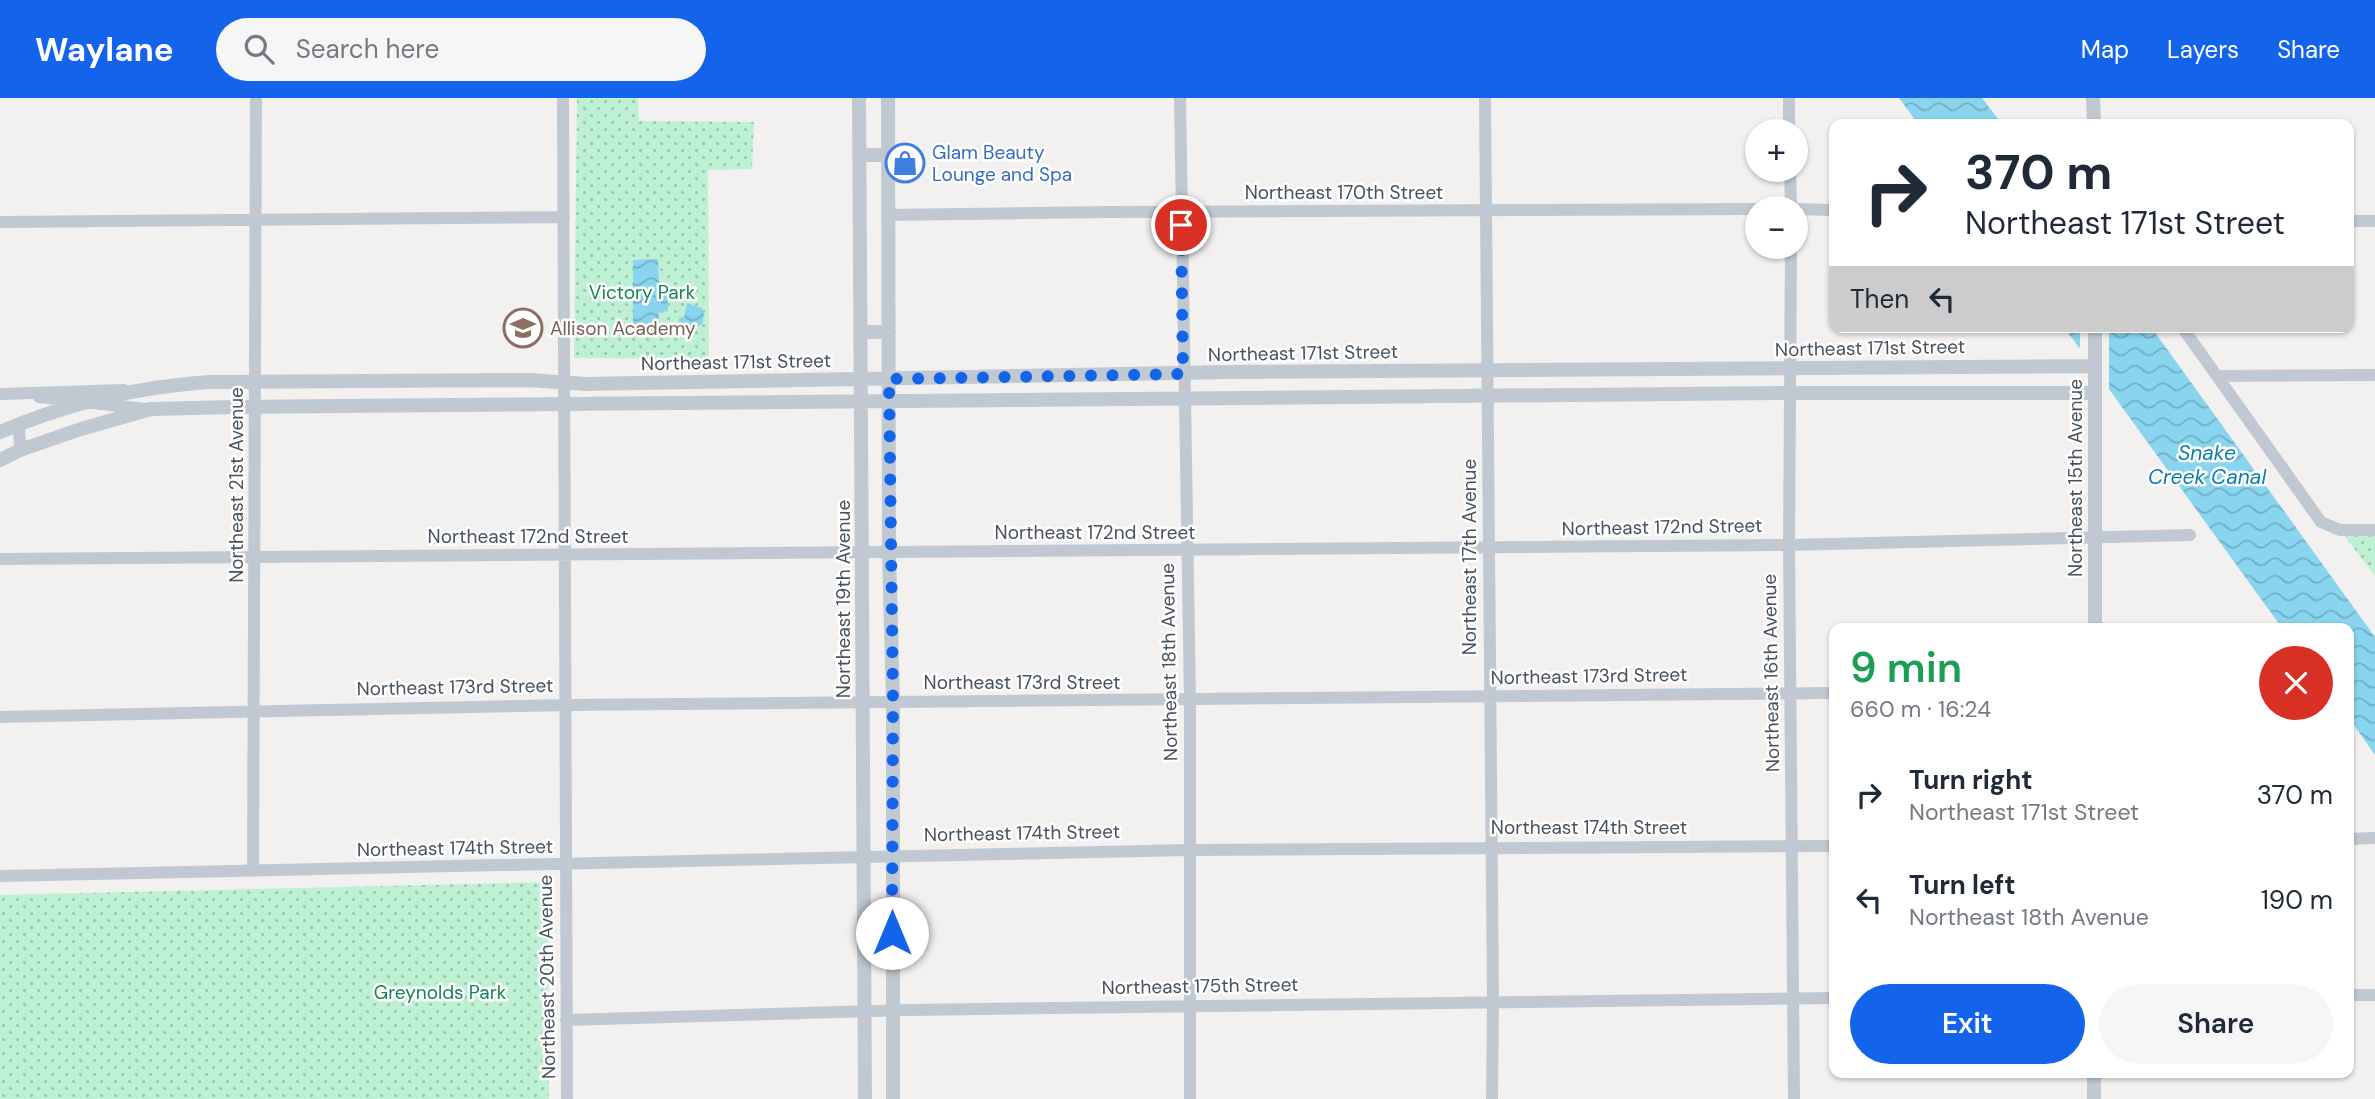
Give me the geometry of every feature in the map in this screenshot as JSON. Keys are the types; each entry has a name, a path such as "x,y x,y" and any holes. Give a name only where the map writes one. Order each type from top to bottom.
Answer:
{"street":[{"name":"Northeast 21st Avenue","path":"253,871 256,98"},
{"name":"Northeast 20th Avenue","path":"563,98 567,1099"},
{"name":"Northeast 19th Avenue","path":"859,98 865,1099"},
{"path":"888,98 893,1099"},
{"name":"Northeast 18th Avenue","path":"1181,98 1183,374 1190,699 1190,1099"},
{"name":"Northeast 17th Avenue","path":"1485,98 1492,1099"},
{"path":"1789,98 1789,119"},
{"path":"2093,98 2094,119"},
{"path":"859,155 889,155"},
{"name":"Northeast 170th Street","path":"889,215 1745,209"},
{"path":"1808,209 1829,210"},
{"path":"0,222 564,217"},
{"path":"2354,221 2375,221"},
{"name":"Northeast 16th Avenue","path":"1791,259 1789,545 1794,1099"},
{"path":"861,332 889,332"},
{"name":"Northeast 15th Avenue","path":"2094,333 2091,369 2094,393 2095,623"},
{"path":"2187,333 2321,522 2340,530 2375,530"},
{"path":"2054,366 2062,379 2055,392"},
{"name":"Northeast 171st Street","path":"0,394 135,390 209,382 503,379 585,384 1488,369 2054,366 2091,369"},
{"path":"1109,374 1110,399"},
{"path":"2219,376 2375,375"},
{"path":"989,378 990,400"},
{"name":"Northeast 171st Street","path":"0,432 83,402 135,390"},
{"name":"Northeast 171st Street","path":"18,394 151,410 1789,393 2094,393"},
{"name":"Northeast 171st Street","path":"0,460 20,450 81,429 151,410"},
{"path":"19,424 20,450"},
{"name":"Northeast 172nd Street","path":"0,559 1789,545 2190,535"},
{"name":"Northeast 173rd Street","path":"0,717 566,705 1829,693"},
{"path":"2354,839 2375,838"},
{"name":"Northeast 174th Street","path":"0,876 1190,850 1490,846 1829,846"},
{"path":"2354,995 2375,995"},
{"name":"Northeast 175th Street","path":"566,1020 893,1011 1829,998"},
{"path":"2094,1078 2094,1099"}],"green space":[{"name":"Victory Park","path":"577,98 638,98 639,121 754,122 752,169 708,170 709,359 574,358"},
{"path":"2375,529 2375,576 2340,530"},
{"name":"Greynolds Park","path":"548,882 549,1099 0,1099 0,895"}],"water":[{"path":"1899,98 1982,98 1998,119 1914,119"},
{"path":"658,259 659,282 667,284 668,311 659,312 658,336 633,336 633,260"},
{"path":"687,303 702,308 704,315 702,324 692,330 686,330 683,324 679,323 679,318 684,318"},
{"name":"Snake Creek Canal","path":"2068,333 2155,333 2375,637 2375,755 2354,725 2354,623 2278,623"}],"pier":[{"path":"2080,333 2109,333 2109,397 2077,353"}],"place":[{"name":"Glam Beauty Lounge and Spa","path":"905,163"},
{"name":"Allison Academy","path":"523,328"}],"route":[{"path":"892,933 893,702 889,379 1183,374 1181,225"}]}
